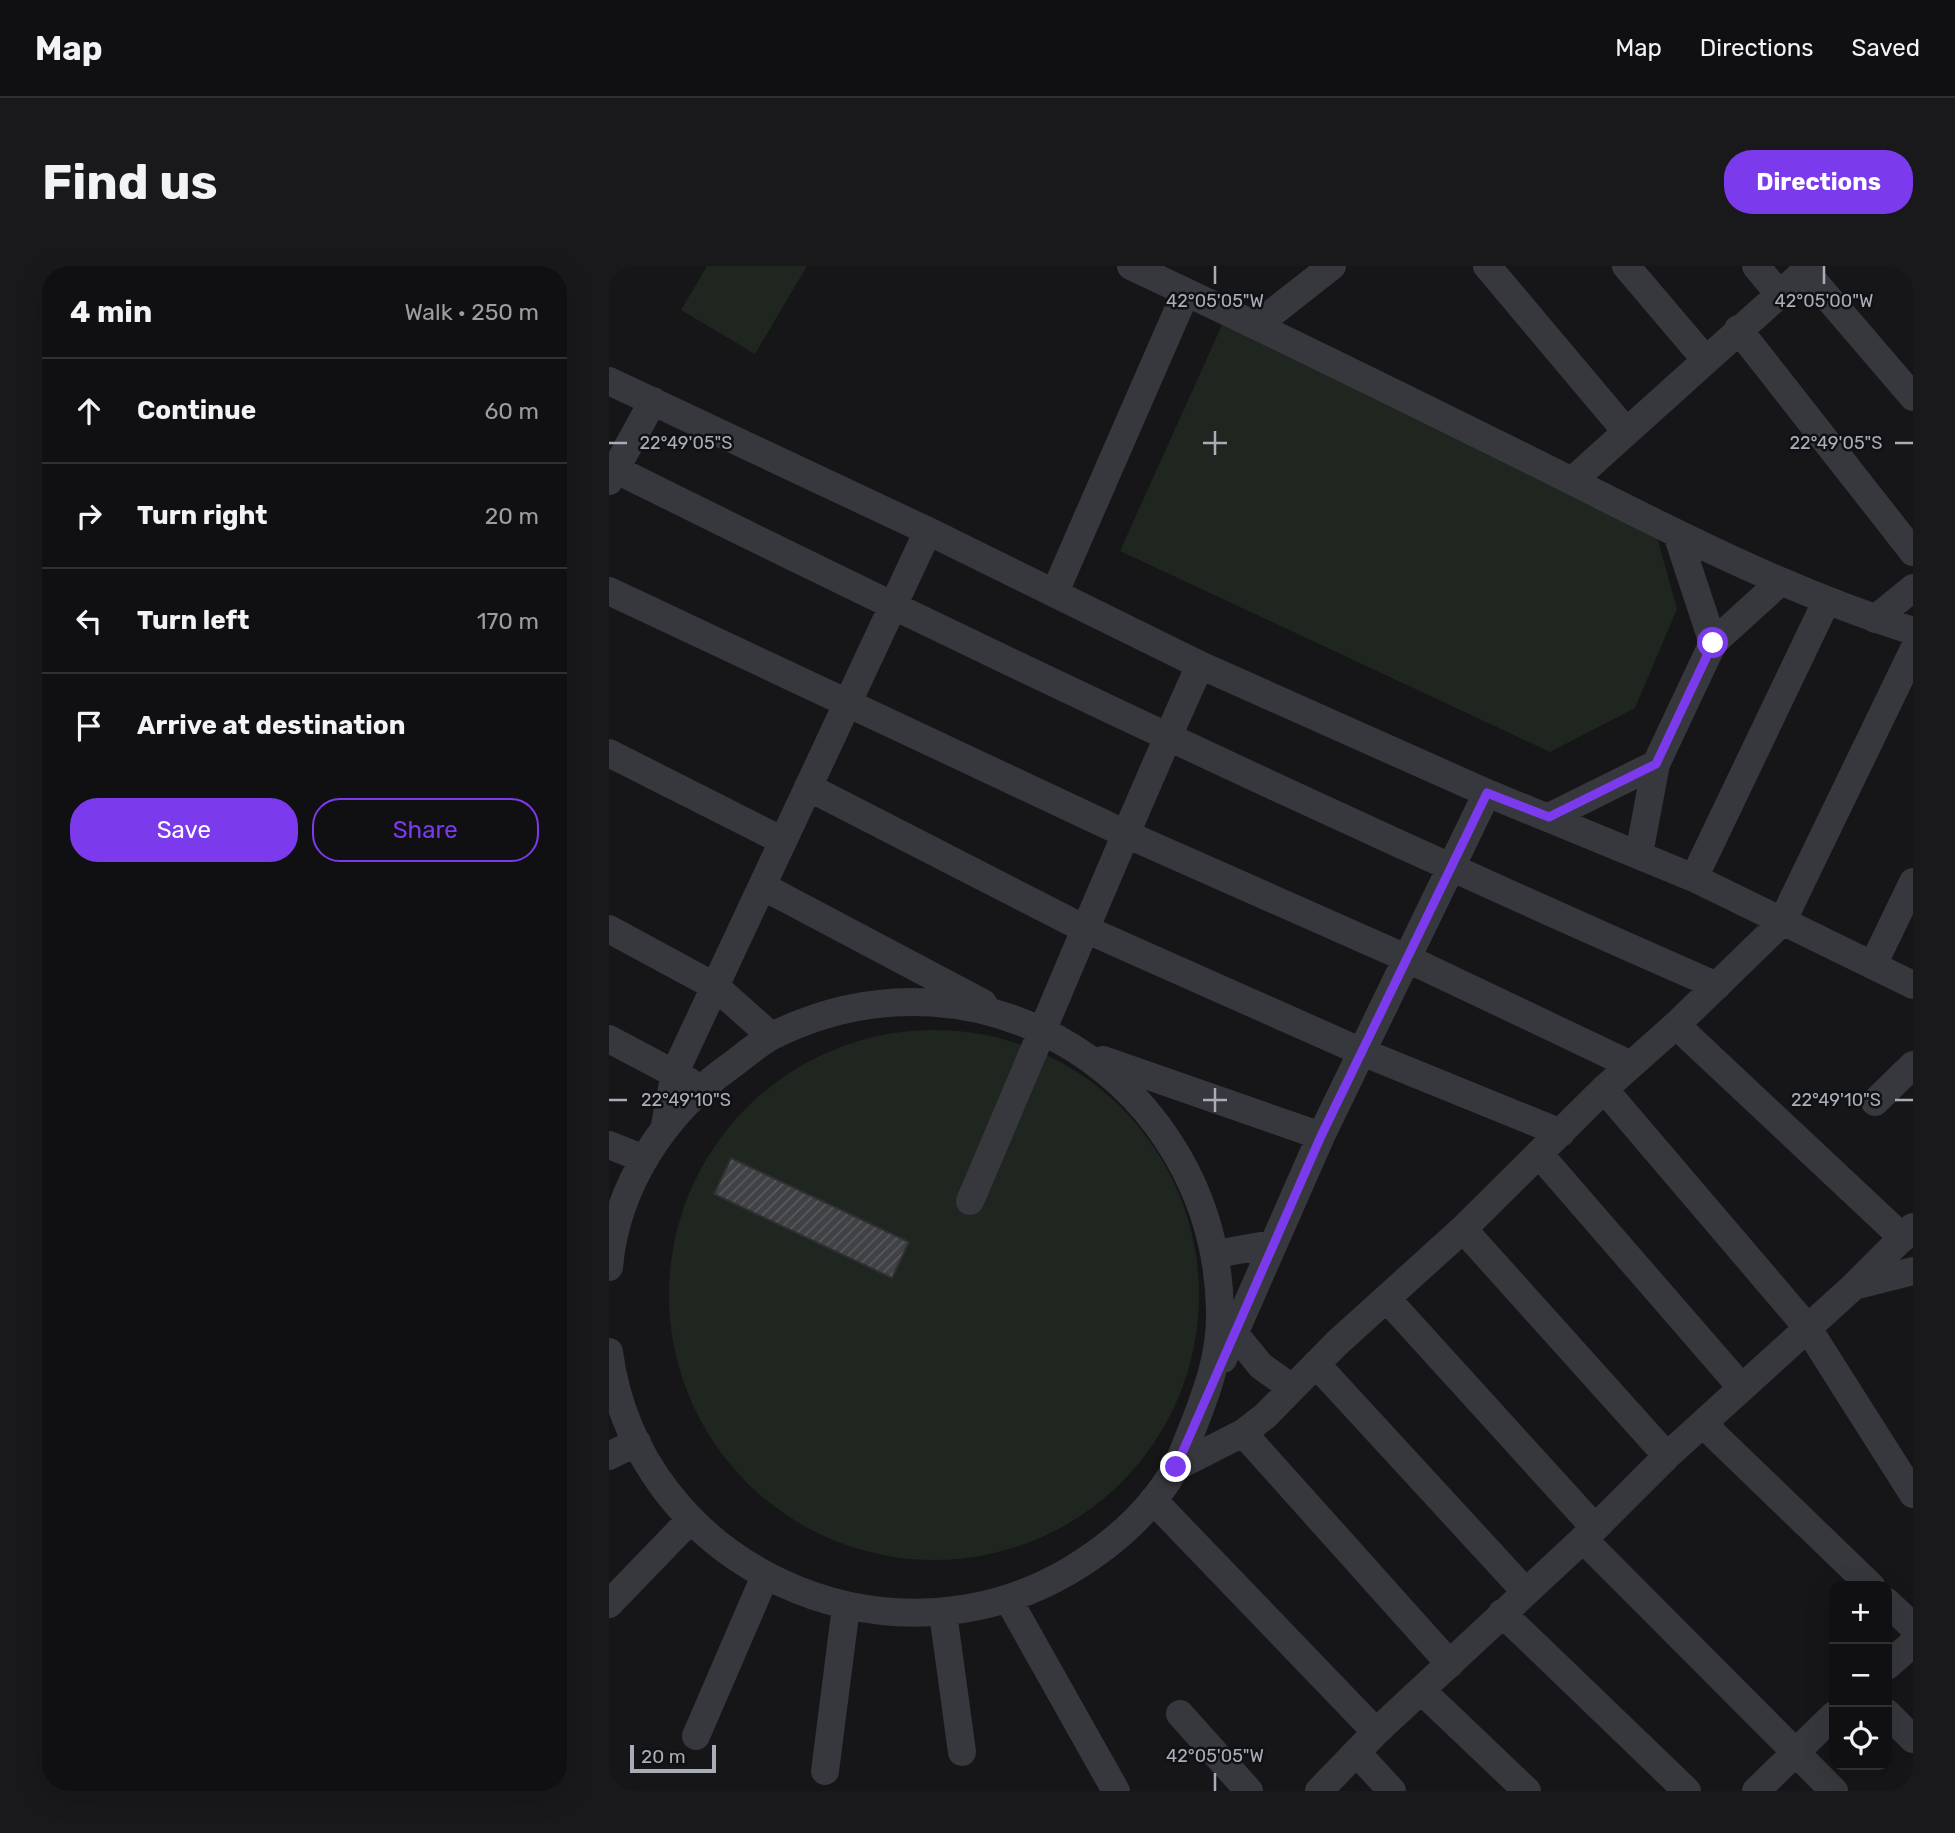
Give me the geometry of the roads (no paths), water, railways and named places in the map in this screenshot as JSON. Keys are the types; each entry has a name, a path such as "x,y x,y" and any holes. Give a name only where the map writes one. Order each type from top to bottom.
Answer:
{"street":[{"path":"1131,266 1258,324 1678,537 1826,602 1913,631"},
{"path":"1487,266 1625,430"},
{"path":"1626,266 1705,359"},
{"path":"1756,266 1779,294"},
{"path":"1572,481 1625,430 1808,268 1913,397"},
{"path":"1258,324 1319,270"},
{"path":"1055,592 1186,292"},
{"path":"1738,329 1913,552"},
{"path":"609,382 928,531 1200,665 1487,793 1694,878 1913,985"},
{"path":"653,401 612,475 1451,869 1717,986"},
{"path":"664,1128 675,1072 764,887 928,531"},
{"path":"1678,537 1713,643"},
{"path":"1639,854 1656,764 1713,643 1779,583"},
{"path":"1875,619 1913,588"},
{"path":"609,591 1126,834 1406,958 1631,1065"},
{"path":"1694,878 1826,602"},
{"path":"1176,1467 1243,1433 1265,1416 1316,1364 1463,1228 1604,1088 1676,1025 1782,922 1913,651"},
{"path":"970,1201 1044,1031 1083,928 1200,665"},
{"path":"609,752 783,841"},
{"path":"1549,817 1656,764"},
{"path":"808,787 1083,928 1362,1052 1561,1132"},
{"path":"609,1352 620,1401 637,1442 661,1483 691,1520 726,1551 765,1576 804,1594 846,1607 899,1614 943,1613 1009,1599 1050,1582 1088,1560 1123,1532 1153,1500 1176,1467 1213,1377 1228,1325 1272,1244 1321,1136 1487,793"},
{"path":"1873,965 1913,882"},
{"path":"764,887 1010,1018 1044,1031 1084,1054 1132,1092 1171,1140 1199,1195 1216,1254 1228,1325 1261,1366 1292,1388"},
{"path":"609,929 716,987 771,1037"},
{"path":"609,1257 624,1204 644,1159 664,1128 699,1088 771,1037 828,1014 889,1003 950,1004 1010,1018"},
{"path":"1319,1791 1376,1732 1589,1533 1667,1456 1854,1286 1908,1232 1676,1025"},
{"path":"609,1039 675,1072 699,1088"},
{"path":"1084,1054 1321,1136"},
{"path":"1875,1102 1913,1065"},
{"path":"1604,1088 1807,1327 1913,1494"},
{"path":"609,1145 644,1159"},
{"path":"1539,1154 1742,1388"},
{"path":"1463,1228 1667,1456"},
{"path":"1216,1254 1272,1244"},
{"path":"1854,1286 1913,1271"},
{"path":"1387,1299 1589,1533 1834,1791"},
{"path":"1316,1364 1525,1591"},
{"path":"1703,1424 1866,1581"},
{"path":"1243,1433 1450,1664"},
{"path":"609,1456 637,1442"},
{"path":"1153,1500 1376,1732"},
{"path":"609,1604 691,1520"},
{"path":"696,1736 765,1576"},
{"path":"1009,1599 1116,1791"},
{"path":"825,1771 846,1607"},
{"path":"1892,1607 1913,1627"},
{"path":"943,1613 962,1752"},
{"path":"1502,1613 1687,1791"},
{"path":"1892,1662 1913,1643"},
{"path":"1422,1691 1527,1791"},
{"path":"1180,1714 1249,1791"},
{"path":"1892,1718 1913,1739"},
{"path":"1756,1791 1829,1720"},
{"path":"1357,1753 1392,1791"}]}
